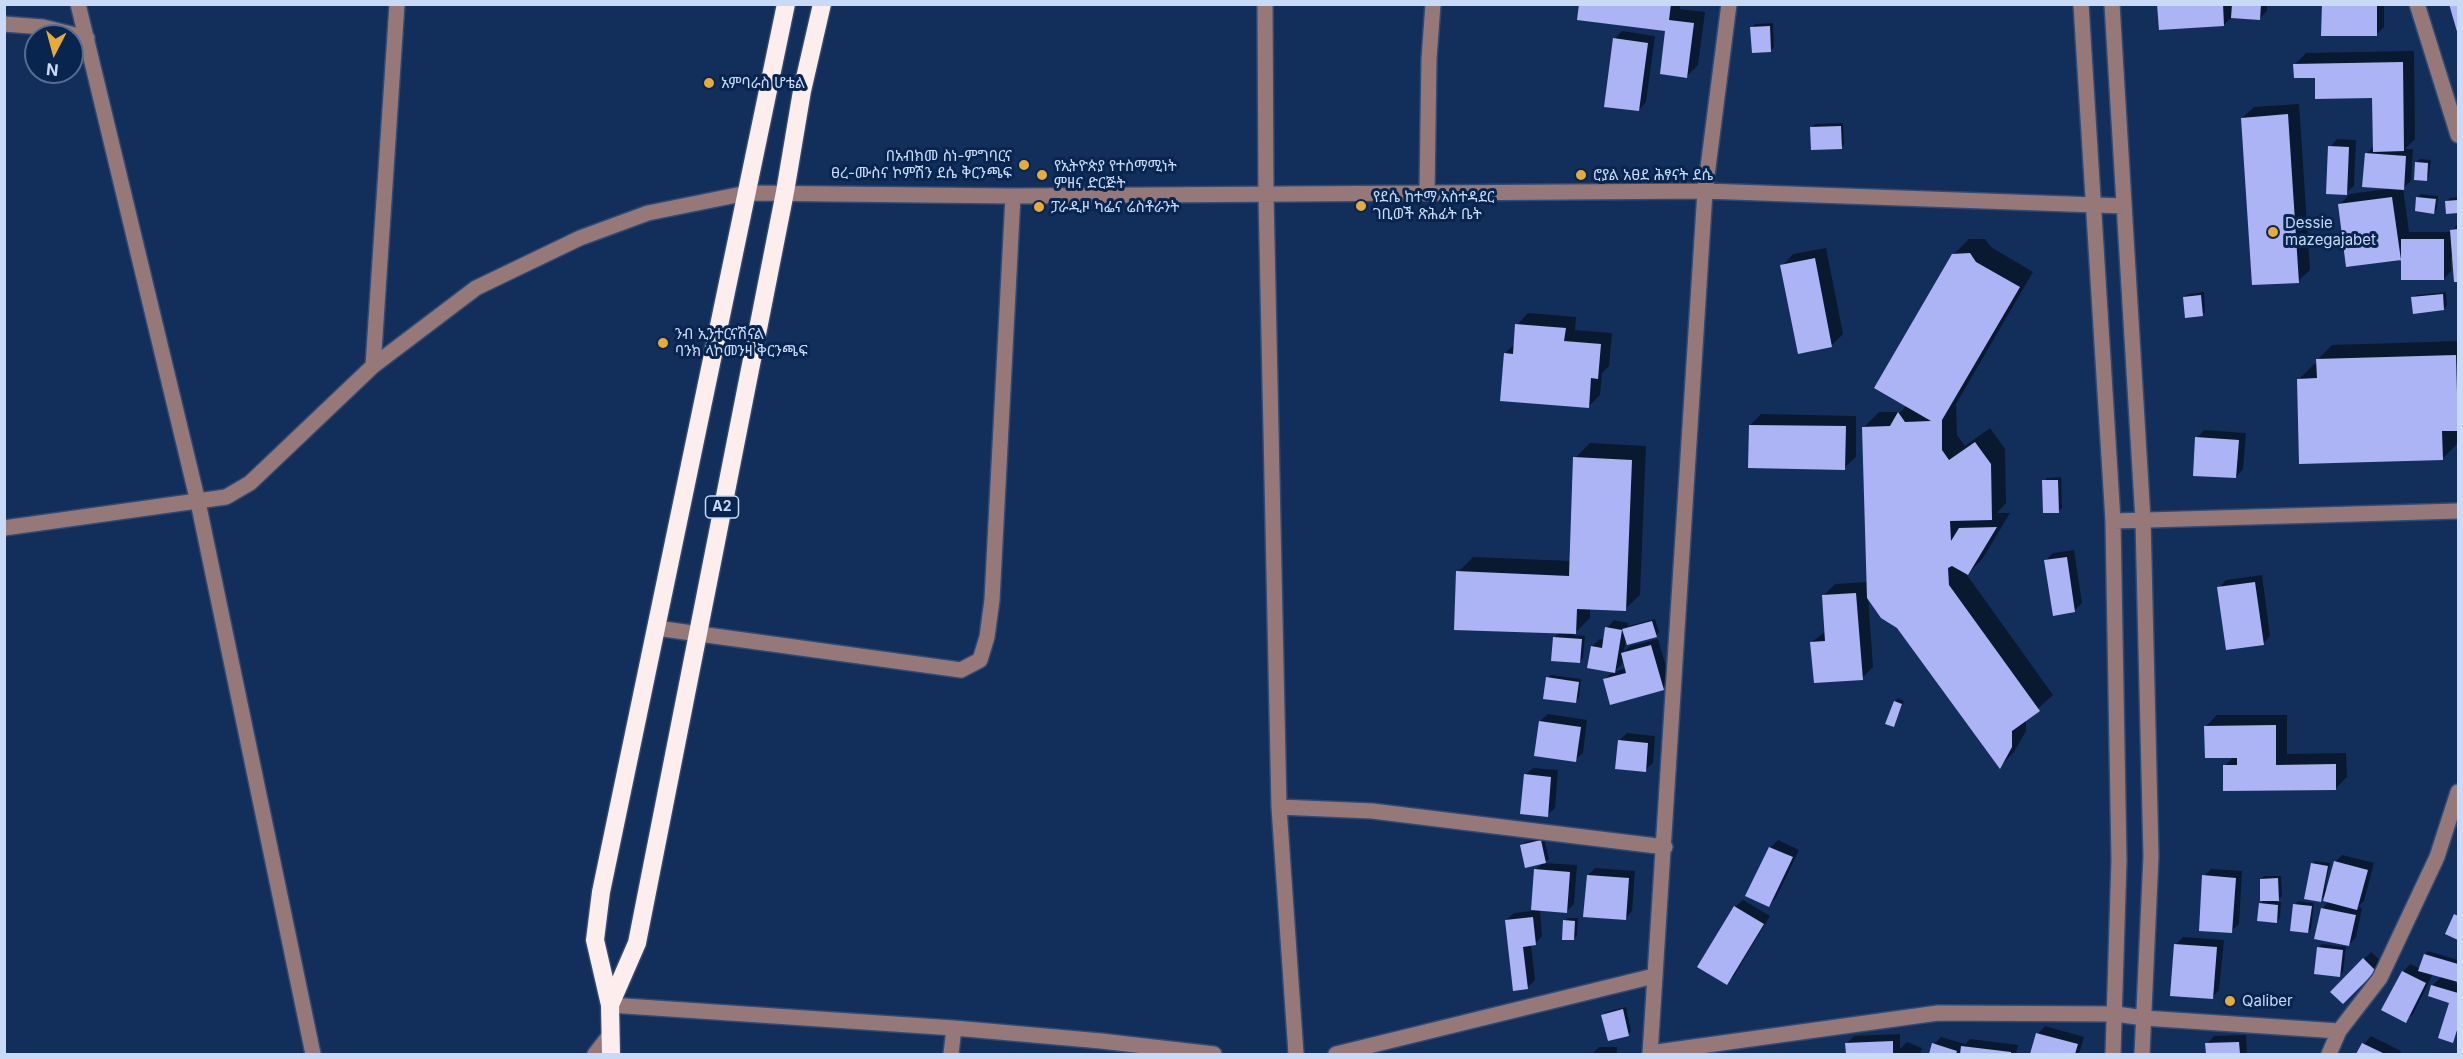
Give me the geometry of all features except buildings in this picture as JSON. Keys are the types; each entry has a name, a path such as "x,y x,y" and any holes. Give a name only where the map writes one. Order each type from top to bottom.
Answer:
{"highway":[{"name":"A2","path":"610,1045 610,1005 595,940 601,892 786,4"},
{"name":"A2","path":"610,1005 637,943 785,192 802,91 822,4"}],"street":[{"path":"78,4 198,502 313,1054"},
{"path":"373,366 397,4"},
{"path":"1265,4 1266,195 1279,807 1296,1054"},
{"path":"1427,192 1429,59 1433,4"},
{"path":"1729,4 1705,191 1665,847 1650,1054 1938,1013 2116,1014 2144,1018 2339,1031"},
{"path":"2081,4 2113,521 2119,860 2113,1054"},
{"path":"2112,4 2143,520 2151,856 2142,1054"},
{"path":"2417,4 2458,135"},
{"path":"4,24 43,27 87,38"},
{"path":"4,528 226,497 250,483 373,366 476,288 580,238 648,213 747,193 1013,196 1705,191 2093,207 2124,206"},
{"path":"656,628 961,670 980,660 987,637 992,600 1013,196"},
{"path":"2113,521 2458,510"},
{"path":"2329,1054 2339,1031 2380,978 2437,857 2458,792"},
{"path":"1279,807 1372,811 1665,847"},
{"path":"1336,1054 1654,976"},
{"path":"610,1005 954,1028 1214,1054"},
{"path":"951,1054 954,1028"},
{"path":"596,1054 610,1045"}],"place":[{"name":"አምባራስ ሆቴል","path":"709,83"},
{"name":"በአብክመ ስነ-ምግባርና ፀረ-ሙስና ኮምሽን ደሴ ቅርንጫፍ","path":"1024,165"},
{"name":"የኢትዮጵያ የተስማሚነት ምዘና ድርጅት","path":"1042,175"},
{"name":"ሮያል አፀደ ሕፃናት ደሴ","path":"1581,175"},
{"name":"የደሴ ከተማ አስተዳደር ገቢወች ጽሕፊት ቤት","path":"1361,206"},
{"name":"ፓራዲዞ ካፌና ሬስቶራንት","path":"1039,207"},
{"name":"Dessie mazegajabet","path":"2273,232"},
{"name":"ንብ ኢንተርናሽናል ባንክ ላኮመንዛ ቅርንጫፍ","path":"663,343"},
{"name":"Qaliber","path":"2230,1001"}]}
